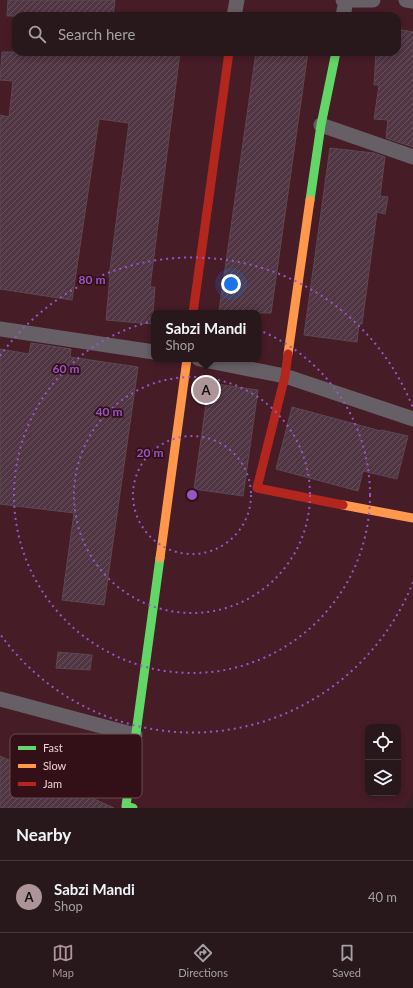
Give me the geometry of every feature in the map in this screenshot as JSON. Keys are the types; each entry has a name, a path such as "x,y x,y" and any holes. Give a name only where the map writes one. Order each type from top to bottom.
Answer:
{"street":[{"path":"235,12 237,0"},
{"path":"343,12 344,0 373,0"},
{"path":"406,0 413,1"},
{"path":"193,310 229,56"},
{"path":"335,56 321,125 285,376 256,488 413,518"},
{"path":"321,125 413,157"},
{"path":"0,329 151,352"},
{"path":"135,734 187,362"},
{"path":"214,362 285,376 413,419"},
{"path":"0,699 131,734"},
{"path":"127,798 126,806 133,808"}],"shaded area":[{"path":"0,0 413,0 413,792 405,808 0,808"}],"building":[{"path":"8,0 115,0 114,12 12,12 12,16 7,16"},
{"path":"401,30 413,32 413,147 386,138 388,120 374,119 379,85 374,85 376,56 401,56"},
{"path":"2,52 12,52 12,56 179,56 150,287 155,287 153,310 151,310 151,324 106,320 109,277 129,123 99,119 72,300 0,289 0,115 9,117 13,81 0,80"},
{"path":"255,56 307,56 271,313 261,313 261,310 219,310"},
{"path":"330,148 374,153 385,157 380,196 388,197 385,214 377,212 362,324 359,324 357,342 304,335"},
{"path":"31,343 71,349 70,357 138,367 104,605 62,600 74,513 0,504 0,349 29,354"},
{"path":"209,383 258,390 243,496 194,489"},
{"path":"292,407 381,431 408,436 397,479 363,471 358,491 276,469"},
{"path":"58,652 92,655 90,670 56,668"},
{"path":"0,756 10,761 10,798 92,798 114,808 0,808"}],"traffic: fast":[{"path":"310,200 321,125 335,56"},
{"path":"136,734 160,558"},
{"path":"127,798 126,806 133,808"}],"traffic: slow":[{"path":"288,354 310,200"},
{"path":"160,558 187,362"},
{"path":"343,505 413,518"}],"traffic: jam":[{"path":"193,310 228,56"},
{"path":"288,354 285,376 257,488 343,505"}],"place":[{"name":"Sabzi Mandi","path":"206,390"}]}
